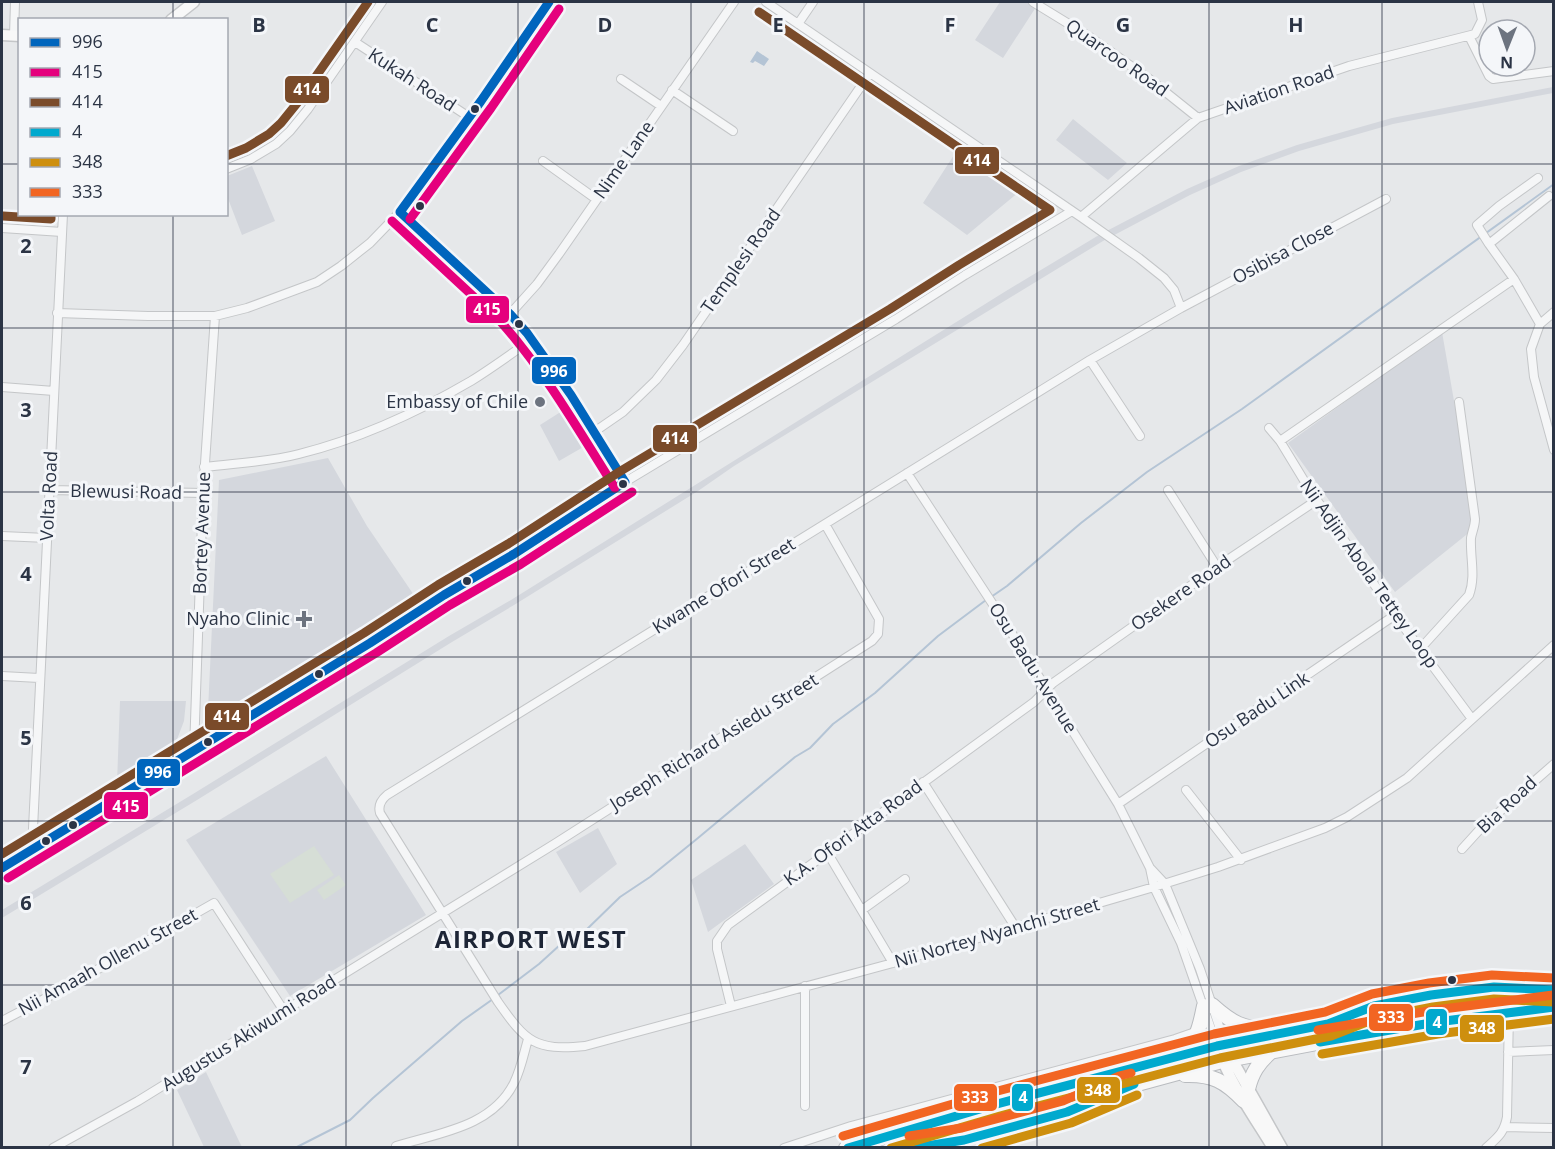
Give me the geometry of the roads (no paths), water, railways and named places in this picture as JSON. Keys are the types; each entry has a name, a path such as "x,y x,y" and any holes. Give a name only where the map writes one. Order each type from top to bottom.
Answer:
{"highway":[{"path":"846,1148 997,1104 1221,1045 1328,1024 1374,1006 1431,995 1503,987 1553,990"},
{"path":"1173,1058 1192,1042 1199,1031 1208,1006 1237,1025 1254,1029 1295,1029"},
{"path":"914,1147 964,1140 1067,1112 1124,1087 1226,1060 1380,1031 1554,1007"},
{"path":"1165,1076 1198,1074 1212,1077 1246,1095 1252,1074 1260,1061 1271,1052"}],"main road":[{"path":"174,18 194,2"},
{"path":"2,35 17,36"},
{"path":"1221,1045 1226,1060 1273,1148"},
{"path":"1246,1095 1282,1148"}],"street":[{"path":"15,2 17,36"},
{"path":"228,168 251,159 276,144 290,131 308,109 382,2"},
{"path":"57,313 215,316 247,308 316,282 342,266 370,243 400,212 549,2"},
{"name":"Nime Lane","path":"510,314 546,272 734,2"},
{"path":"766,2 1139,258 1164,278 1174,290 1180,308"},
{"path":"798,24 813,2"},
{"name":"Quarcoo Road","path":"1033,2 1100,44 1198,118"},
{"path":"1478,2 1482,20 1475,34 1469,36 1489,76 1492,78 1554,71"},
{"name":"Aviation Road","path":"1081,217 1198,118 1349,66 1469,36"},
{"name":"Kukah Road","path":"355,42 469,117"},
{"name":"Templesi Road","path":"594,432 622,412 656,380 690,335 870,73"},
{"path":"621,79 661,106"},
{"path":"672,90 733,131"},
{"path":"543,161 596,200"},
{"path":"1538,178 1477,225 1514,279 1540,324"},
{"path":"1487,240 1550,196"},
{"name":"Osibisa Close","path":"1180,308 1386,199"},
{"path":"2,868 500,563 625,482 1072,211"},
{"path":"400,212 510,314 550,364 625,482"},
{"name":"Volta Road","path":"32,849 63,216"},
{"path":"2,228 62,232"},
{"path":"1280,441 1514,279"},
{"name":"Kwame Ofori Street","path":"442,914 380,813 380,806 384,798 1090,360 1180,308"},
{"path":"1554,312 1540,324 1531,349 1534,377 1551,422 1554,450"},
{"name":"Bortey Avenue","path":"194,750 204,466 215,316"},
{"path":"204,466 299,455 356,436 399,418 462,386 531,340"},
{"path":"1090,360 1140,436"},
{"path":"2,387 54,391"},
{"path":"1420,650 1468,595 1473,579 1472,538 1475,519 1459,402"},
{"name":"Nii Adjin Abola Tettey Loop","path":"1269,428 1280,441 1395,615 1472,719"},
{"name":"Osu Badu Avenue","path":"907,473 1118,804 1150,868 1154,887 1208,1006 1221,1045"},
{"name":"Blewusi Road","path":"50,490 203,493"},
{"path":"1168,490 1217,567"},
{"name":"Osekere Road","path":"1047,690 1053,683 1217,567 1317,500"},
{"name":"Joseph Richard Asiedu Street","path":"442,914 872,641 878,634 879,619 825,524"},
{"path":"2,536 46,538"},
{"name":"Osu Badu Link","path":"1118,804 1395,615"},
{"name":"Nii Nortey Nyanchi Street","path":"528,1039 557,1047 585,1046 893,963 1165,884 1241,860 1325,828 1347,818 1407,778 1554,645"},
{"path":"2,676 39,678"},
{"name":"K.A. Ofori Atta Road","path":"731,1006 718,957 717,941 728,925 1034,702 1047,690"},
{"name":"Bia Road","path":"1462,849 1482,827 1554,764"},
{"path":"923,782 1016,927"},
{"path":"1186,790 1241,860"},
{"path":"827,852 893,963"},
{"name":"Osu Badu Avenue","path":"1150,868 1165,884 1200,969 1208,1006"},
{"path":"862,910 905,879"},
{"name":"Nii Amaah Ollenu Street","path":"2,1021 214,903 284,1011"},
{"path":"396,1146 473,1123 489,1112 511,1089 516,1080 528,1039 498,1002 442,914"},
{"name":"Augustus Akiwumi Road","path":"53,1148 138,1101 442,914"},
{"path":"805,986 805,1106"},
{"path":"1486,1148 1500,1135 1507,1117 1509,1012"},
{"path":"784,1148 852,1126 1199,1031"},
{"path":"1508,1052 1554,1050"},
{"path":"1505,1127 1554,1128"}],"water":[{"path":"757,51 769,59 764,66 755,61 750,62"}],"waterway":[{"path":"991,597 1147,472 1242,409 1554,184"},
{"path":"498,995 561,944 583,933 620,897 650,877 795,757 810,748 833,724 875,693 938,636 986,600"},
{"path":"295,1148 350,1120 462,1021 493,999"}],"place":[{"name":"Embassy of Chile","path":"540,402"},
{"name":"Nyaho Clinic","path":"304,619"}],"district":[{"name":"AIRPORT WEST","path":"531,940"}]}
